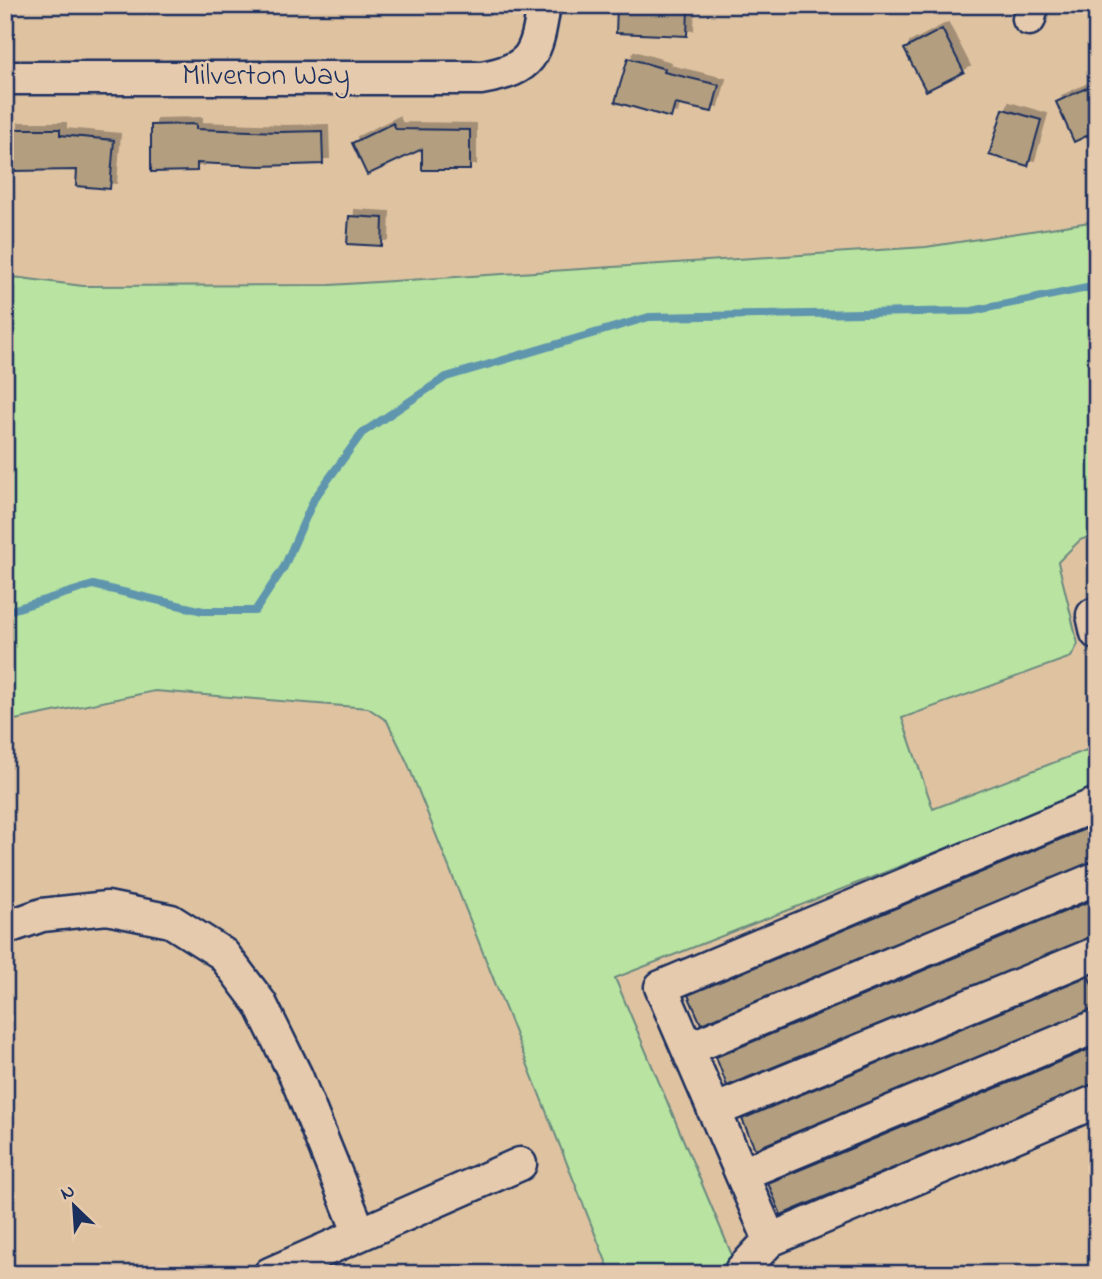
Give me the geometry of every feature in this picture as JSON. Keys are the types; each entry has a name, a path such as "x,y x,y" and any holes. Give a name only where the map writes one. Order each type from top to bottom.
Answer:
{"street":[{"name":"Milverton Way","path":"5,78 481,78 503,74 524,65 536,47 544,5"},
{"path":"1097,614 1093,615 1097,633"},
{"path":"770,1240 661,988 1097,804"},
{"path":"688,1049 1097,878"},
{"path":"5,928 42,915 107,908 170,921 223,954 260,1003 296,1076 360,1234"},
{"path":"715,1111 1097,953"},
{"path":"742,1174 1097,1026"},
{"path":"741,1271 770,1240 1097,1101"},
{"path":"270,1274 520,1164"}],"green space":[{"path":"1097,221 1097,534 1080,540 1058,562 1078,644 1071,657 902,718 933,809 1097,746 1097,789 615,978 740,1274 611,1274 407,762 387,721 368,708 155,691 5,722 5,276 83,286 330,285 926,247"}],"building":[{"path":"617,6 688,8 687,36 616,33"},
{"path":"942,29 964,72 926,91 904,49"},
{"path":"628,58 665,69 664,72 719,85 712,112 675,104 671,118 615,102"},
{"path":"1097,83 1097,131 1074,142 1056,102"},
{"path":"1003,109 1041,120 1028,166 989,155"},
{"path":"393,123 396,129 470,130 470,170 422,170 422,149 367,175 352,143"},
{"path":"196,124 196,129 322,131 323,164 260,166 197,163 197,171 151,172 151,125"},
{"path":"13,129 60,129 60,135 114,140 110,189 76,186 77,170 13,171"},
{"path":"349,216 383,218 382,246 347,244"},
{"path":"1097,824 1097,860 701,1024 688,995"},
{"path":"1097,898 1097,935 727,1086 716,1057"},
{"path":"1088,976 1097,995 1097,1008 755,1149 742,1119"},
{"path":"1097,1046 1097,1083 781,1215 768,1183"}],"waterway":[{"path":"5,612 93,585 203,611 255,611 284,567 314,499 362,433 446,377 649,317 972,311 1097,286"}]}
